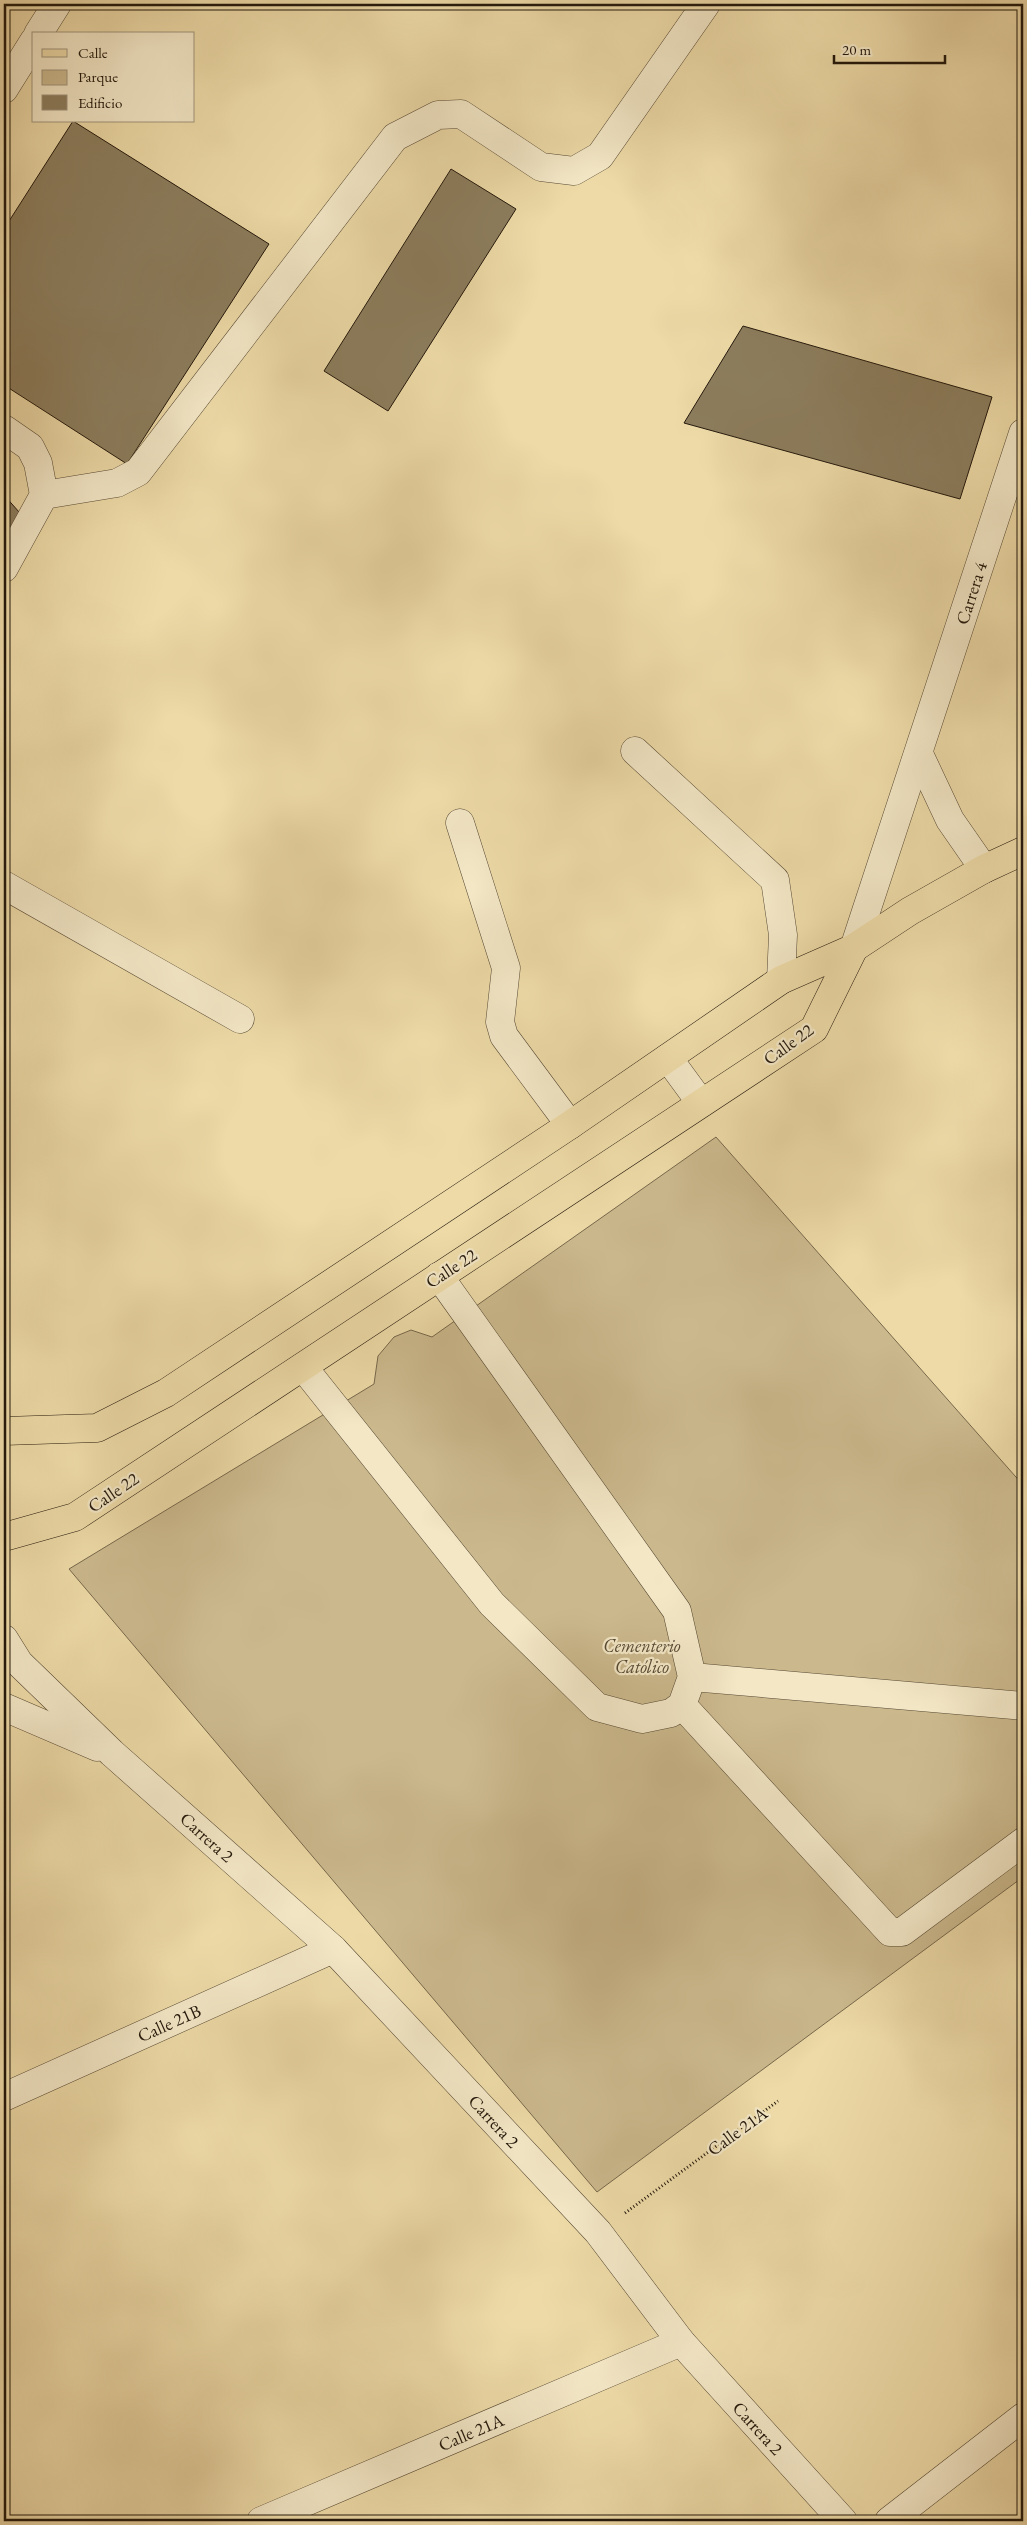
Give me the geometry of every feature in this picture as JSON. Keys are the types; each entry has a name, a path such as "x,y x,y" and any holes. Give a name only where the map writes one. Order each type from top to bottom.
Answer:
{"main road":[{"path":"4,1432 97,1428 166,1393 570,1124 780,980 854,948 910,911 984,869 1023,852"},
{"name":"Calle 22","path":"4,1537 75,1517 814,1029 854,948"}],"street":[{"path":"39,32 57,4"},
{"path":"44,495 117,483 138,472 395,137 438,115 461,114 541,167 574,171 600,156 706,4"},
{"path":"4,89 32,44"},
{"path":"4,429 30,447 38,463 44,495 4,568"},
{"name":"Carrera 4","path":"854,948 920,754 1023,433"},
{"path":"635,751 775,880 783,935 780,980"},
{"path":"920,754 950,820 984,869"},
{"path":"460,822 506,968 500,1022 504,1036 570,1124"},
{"path":"4,885 240,1019"},
{"path":"668,1058 702,1103"},
{"path":"303,1367 492,1604 597,1707 642,1719 671,1713 682,1705 692,1677 677,1611 439,1276"},
{"name":"Carrera 2","path":"4,1639 19,1663 112,1753 334,1950 598,2232 680,2342 843,2521"},
{"path":"692,1677 1023,1706"},
{"path":"682,1705 890,1932 902,1932 1023,1842"},
{"name":"Carrera 2","path":"4,1706 112,1753"},
{"name":"Calle 21B","path":"4,2097 334,1950"},
{"name":"Calle 21A","path":"261,2521 680,2342"},
{"path":"889,2521 1023,2416"}],"path":[{"name":"Calle 21A","path":"598,2232 778,2101"}],"green space":[{"name":"Cementerio Católico","path":"716,1137 1023,1485 1023,1877 597,2192 69,1569 374,1384 378,1356 394,1337 411,1330 432,1337"}],"building":[{"path":"72,122 75,122 269,244 127,464 4,385 4,229"},
{"path":"451,169 516,209 388,411 324,371"},
{"path":"743,326 992,397 960,499 684,423"},
{"path":"4,495 27,521 4,553"}]}
